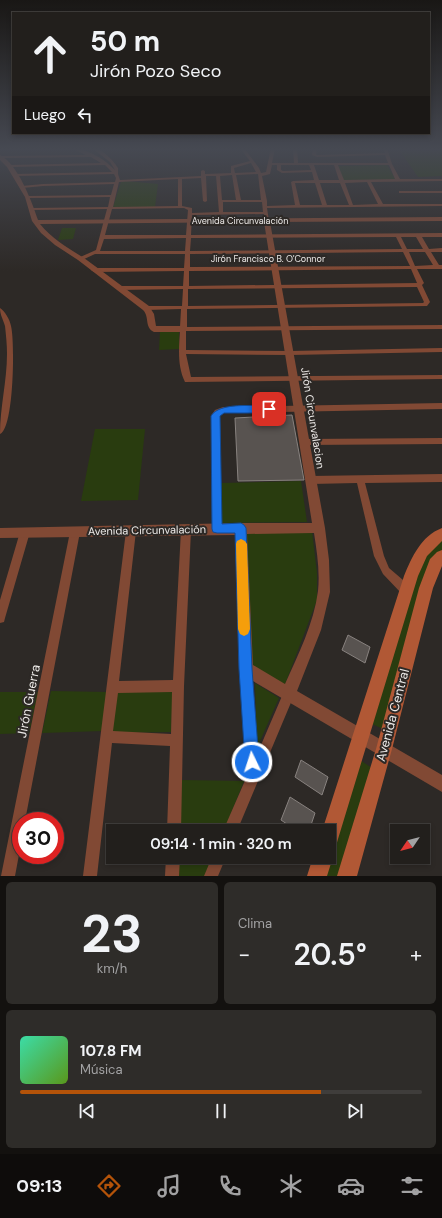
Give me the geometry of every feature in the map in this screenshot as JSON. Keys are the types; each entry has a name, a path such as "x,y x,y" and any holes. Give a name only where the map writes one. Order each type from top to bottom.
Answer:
{"main road":[{"name":"Avenida Central","path":"334,824 406,590 422,551 432,540 442,534"},
{"name":"Avenida Central","path":"347,876 384,749 426,588 435,564 442,556"},
{"path":"317,876 321,864"}],"street":[{"path":"23,189 28,197 35,221 43,232 57,244 80,259 146,308 152,317 151,325 154,329 441,329"},
{"path":"96,253 103,237 116,189"},
{"path":"181,189 183,206"},
{"path":"204,189 205,201"},
{"path":"219,189 221,213"},
{"path":"237,189 239,201"},
{"name":"Jirón Circunvalacion","path":"263,189 281,306 300,409 325,575 323,593 316,620 289,693"},
{"path":"294,189 298,206"},
{"path":"319,189 325,206"},
{"path":"344,189 351,205"},
{"path":"372,189 381,205"},
{"path":"400,189 408,205"},
{"path":"401,192 442,192"},
{"path":"28,197 114,196"},
{"path":"220,201 265,201"},
{"path":"266,207 442,204"},
{"path":"32,209 183,206 190,209 185,307 182,329 182,352 188,380 442,377"},
{"path":"190,214 221,213 267,217"},
{"name":"Avenida Circunvalación","path":"37,222 189,221 267,217 442,219"},
{"path":"146,308 427,304 419,285 421,283 398,235"},
{"path":"418,235 439,267"},
{"path":"103,237 442,235"},
{"path":"80,259 96,253 442,250"},
{"name":"Jirón Francisco B. O'Connor","path":"94,270 439,267"},
{"path":"119,288 419,285"},
{"path":"0,310 7,325 10,346 8,397 0,431"},
{"path":"182,352 290,353 442,350"},
{"path":"217,529 215,416 218,412 223,410 442,406"},
{"path":"305,442 442,441"},
{"path":"310,480 442,478"},
{"path":"360,479 379,556 386,571 406,590"},
{"path":"241,528 246,669 253,777"},
{"name":"Avenida Circunvalación","path":"0,533 241,528 319,528"},
{"path":"174,824 178,686 186,530"},
{"path":"90,876 131,531"},
{"path":"0,618 25,532"},
{"name":"Jirón Guerra","path":"8,876 75,532"},
{"path":"246,669 442,784"},
{"path":"113,687 178,686"},
{"path":"233,824 289,693"},
{"path":"107,737 176,740"},
{"path":"172,876 173,864"},
{"path":"211,876 216,864"}],"green space":[{"path":"119,189 157,189 155,207 113,207"},
{"path":"62,228 76,228 73,239 58,240"},
{"path":"160,331 179,331 179,349 159,350"},
{"path":"95,429 145,429 138,500 81,501"},
{"path":"301,481 307,522 222,523 221,483"},
{"path":"312,531 317,573 317,600 284,687 250,666 243,533"},
{"path":"442,540 442,550 383,729 372,724 417,575 428,552"},
{"path":"255,683 279,698 257,748"},
{"path":"173,688 171,732 112,733 116,689"},
{"path":"51,691 107,692 103,731 42,733"},
{"path":"0,692 38,692 29,733 0,734"},
{"path":"360,760 372,768 342,876 325,876 329,864 336,864 336,840"},
{"path":"181,780 244,781 227,824 180,824"},
{"path":"179,864 210,864 205,876 178,876"}],"building":[{"path":"292,415 304,480 238,481 235,418"},
{"path":"348,635 370,647 365,663 342,650"},
{"path":"301,760 328,777 322,795 295,777"},
{"path":"290,797 315,813 311,824 287,824 281,820"}],"slow traffic":[{"path":"241,544 244,629"}],"route":[{"path":"252,762 246,669 241,528 217,529 215,416 218,412 223,410 269,409"}]}
